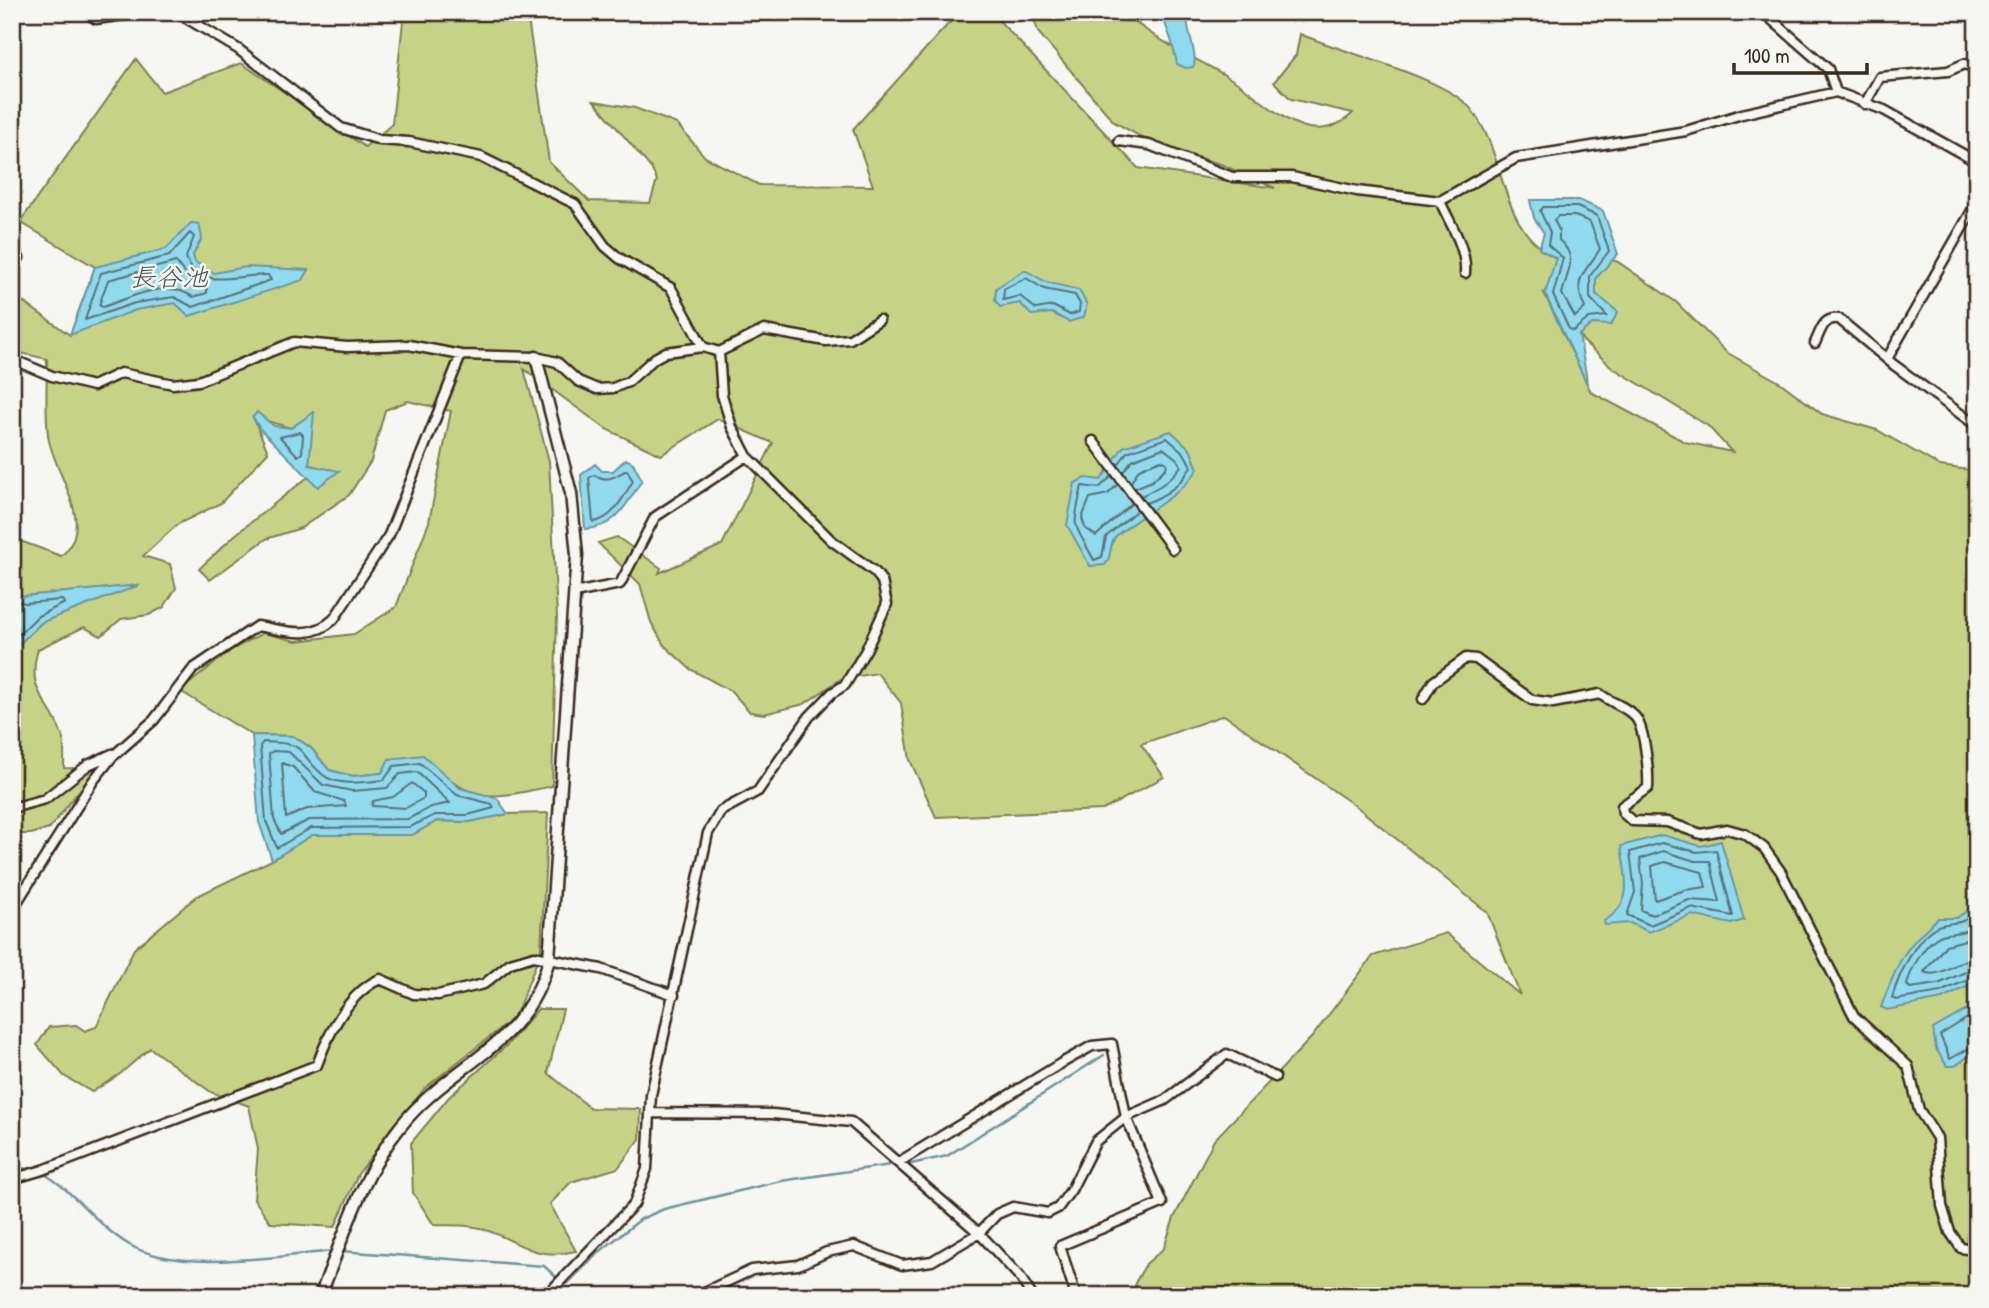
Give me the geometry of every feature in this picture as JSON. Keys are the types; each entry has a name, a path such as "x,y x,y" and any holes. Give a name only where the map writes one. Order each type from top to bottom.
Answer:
{"street":[{"path":"86,12 96,19 145,12"},
{"path":"176,12 238,49 341,128 380,140 409,142 481,157 575,204 605,246 619,258 671,288 703,347"},
{"path":"1763,12 1828,69 1836,92"},
{"path":"1865,104 1880,77 1948,71 1965,64 1977,68"},
{"path":"1119,141 1149,145 1233,177 1292,177 1357,191 1440,201 1516,158 1686,131 1742,114 1836,92 1884,110 1977,162"},
{"path":"1440,201 1461,246 1466,262 1465,273"},
{"path":"1887,359 1977,202"},
{"path":"1815,343 1824,322 1830,318 1839,319 1887,359 1977,425"},
{"path":"12,359 52,376 93,386 121,373 173,384 199,381 294,342 347,347 409,345 461,355 536,357 557,362 588,387 613,388 628,382 654,358 666,352 703,347 719,352 764,330 826,341 850,339 879,320"},
{"path":"546,1296 634,1204 647,1169 652,1095 708,833 721,811 758,791 809,717 832,693 845,685 866,650 887,604 879,576 831,540 747,456 722,395 719,352"},
{"path":"12,909 93,781 112,757 127,747 154,720 183,678 242,633 257,626 287,633 306,633 328,624 334,618 389,536 461,355"},
{"path":"320,1296 382,1151 416,1107 518,1024 544,981 549,959 577,555 571,493 536,357"},
{"path":"1093,441 1173,549"},
{"path":"574,593 620,583 655,517 747,456"},
{"path":"1423,699 1433,682 1466,657 1476,659 1532,700 1553,703 1600,694 1636,717 1641,728 1649,773 1648,788 1622,806 1623,813 1632,821 1667,822 1701,834 1727,829 1745,834 1764,848 1804,914 1830,972 1854,1016 1908,1066 1919,1110 1937,1138 1941,1157 1940,1192 1950,1232 1961,1248 1974,1250 1977,1256"},
{"path":"12,808 45,799 88,765 127,747"},
{"path":"12,1179 33,1174 317,1065 348,1003 367,985 380,979 414,994 438,995 484,984 522,957 549,959 601,970 674,995"},
{"path":"899,1162 1092,1046 1112,1044 1126,1116 1162,1203 1060,1246 1076,1296"},
{"path":"696,1296 714,1292 752,1270 799,1265 827,1252 854,1246 902,1265 933,1261 979,1233 997,1214 1013,1207 1048,1213 1058,1208 1071,1190 1096,1141 1126,1116 1165,1100 1227,1054 1275,1077"},
{"path":"651,1113 773,1114 852,1122 979,1233 1020,1277 1032,1296"}],"green space":[{"path":"404,12 527,12 549,162 589,201 650,203 657,180 651,168 594,101 635,108 677,124 705,157 759,185 873,186 853,129 959,12 991,12 1138,168 1275,188 1223,165 1152,143 1114,122 1038,32 1032,12 1123,12 1161,40 1228,77 1288,119 1319,129 1336,125 1353,113 1291,99 1274,82 1296,55 1300,34 1417,76 1458,98 1471,109 1492,148 1512,209 1522,228 1536,244 1556,258 1583,251 1618,262 1676,302 1726,352 1781,383 1822,414 1877,430 1940,466 1977,471 1977,1296 1136,1296 1135,1283 1146,1264 1164,1248 1174,1218 1214,1140 1312,1037 1373,956 1446,933 1520,995 1487,912 1357,807 1224,715 1141,744 1164,777 1103,810 936,817 910,760 901,703 877,673 841,679 804,704 764,714 750,712 731,691 690,669 664,645 651,622 640,584 598,543 617,537 661,568 659,573 722,545 773,443 718,419 661,455 606,429 524,369 549,461 557,616 552,786 511,794 481,795 455,783 423,756 382,773 353,776 329,770 311,748 293,736 252,735 180,691 231,650 263,633 296,641 354,634 396,607 429,522 451,411 408,401 385,410 371,461 349,495 301,528 266,539 210,580 199,569 235,535 308,477 318,486 319,467 309,465 313,413 291,428 253,417 268,452 221,503 178,524 143,556 170,564 176,588 164,607 149,615 121,619 101,636 84,627 38,649 35,664 37,686 62,735 64,768 96,769 49,829 31,834 12,834 12,651 42,622 136,586 24,596 12,592 12,538 61,556 72,543 76,528 75,513 48,435 47,359 12,351 12,294 70,335 95,267 20,222 136,59 162,92 241,63 365,147 392,124","holes":["1544,293 1557,298 1583,341 1613,368 1708,426 1732,452 1685,442 1591,392"]},
{"path":"548,813 541,951 515,1017 425,1088 358,1174 335,1227 271,1223 254,1199 258,1149 249,1106 211,1092 150,1048 120,1074 92,1092 64,1076 37,1045 49,1027 76,1025 85,1031 96,1027 134,949 197,896 272,860 312,835 412,835 437,821 469,822 508,814"},
{"path":"538,1009 563,1009 548,1073 590,1108 641,1109 640,1139 618,1168 571,1182 550,1204 576,1251 561,1253 537,1252 477,1227 434,1225 413,1193 411,1143 449,1097 508,1044"}],"water":[{"path":"1159,12 1189,12 1188,26 1195,62 1193,67 1186,68 1177,64 1170,37"},
{"path":"1530,200 1579,200 1603,211 1618,254 1596,278 1596,294 1618,312 1611,325 1592,324 1579,335 1588,386 1545,294 1556,258 1539,249 1544,233 1534,218"},
{"name":"長谷池","path":"191,223 199,224 202,238 193,255 195,262 214,273 246,267 309,270 303,280 189,316 175,303 136,310 70,335 95,267 166,249"},
{"path":"1025,270 1046,282 1079,290 1087,305 1084,317 1069,322 1052,313 1031,315 1020,303 1000,307 995,300 996,288"},
{"path":"257,412 274,426 291,428 314,412 309,465 339,471 318,487 260,429 253,417"},
{"path":"1171,431 1190,449 1198,469 1171,497 1117,535 1105,565 1090,566 1067,525 1075,483 1086,478 1101,480 1123,447"},
{"path":"626,459 633,463 642,480 619,514 596,528 585,529 581,475 595,464 602,471 613,471"},
{"path":"140,585 42,622 12,651 12,592 24,596"},
{"path":"252,735 293,736 311,748 329,770 353,776 382,773 389,759 423,755 460,788 497,798 508,814 469,822 437,821 412,835 312,835 272,860 259,822"},
{"path":"1662,835 1701,846 1721,841 1744,920 1731,924 1692,915 1649,932 1630,923 1605,925 1604,921 1621,906 1626,888 1621,846"},
{"path":"1977,905 1977,982 1942,999 1887,1010 1881,1007 1902,958 1916,939 1938,918 1956,918"},
{"path":"1977,1004 1977,1050 1955,1066 1947,1066 1936,1049 1933,1029"}],"waterway":[{"path":"911,1164 947,1156 1104,1055"},
{"path":"568,1283 598,1253 641,1219 664,1209 781,1181 890,1165"},
{"path":"12,1166 32,1170"},
{"path":"41,1172 64,1188 116,1236 148,1253 199,1261 228,1261 334,1251"},
{"path":"340,1251 544,1266 556,1277"}]}
